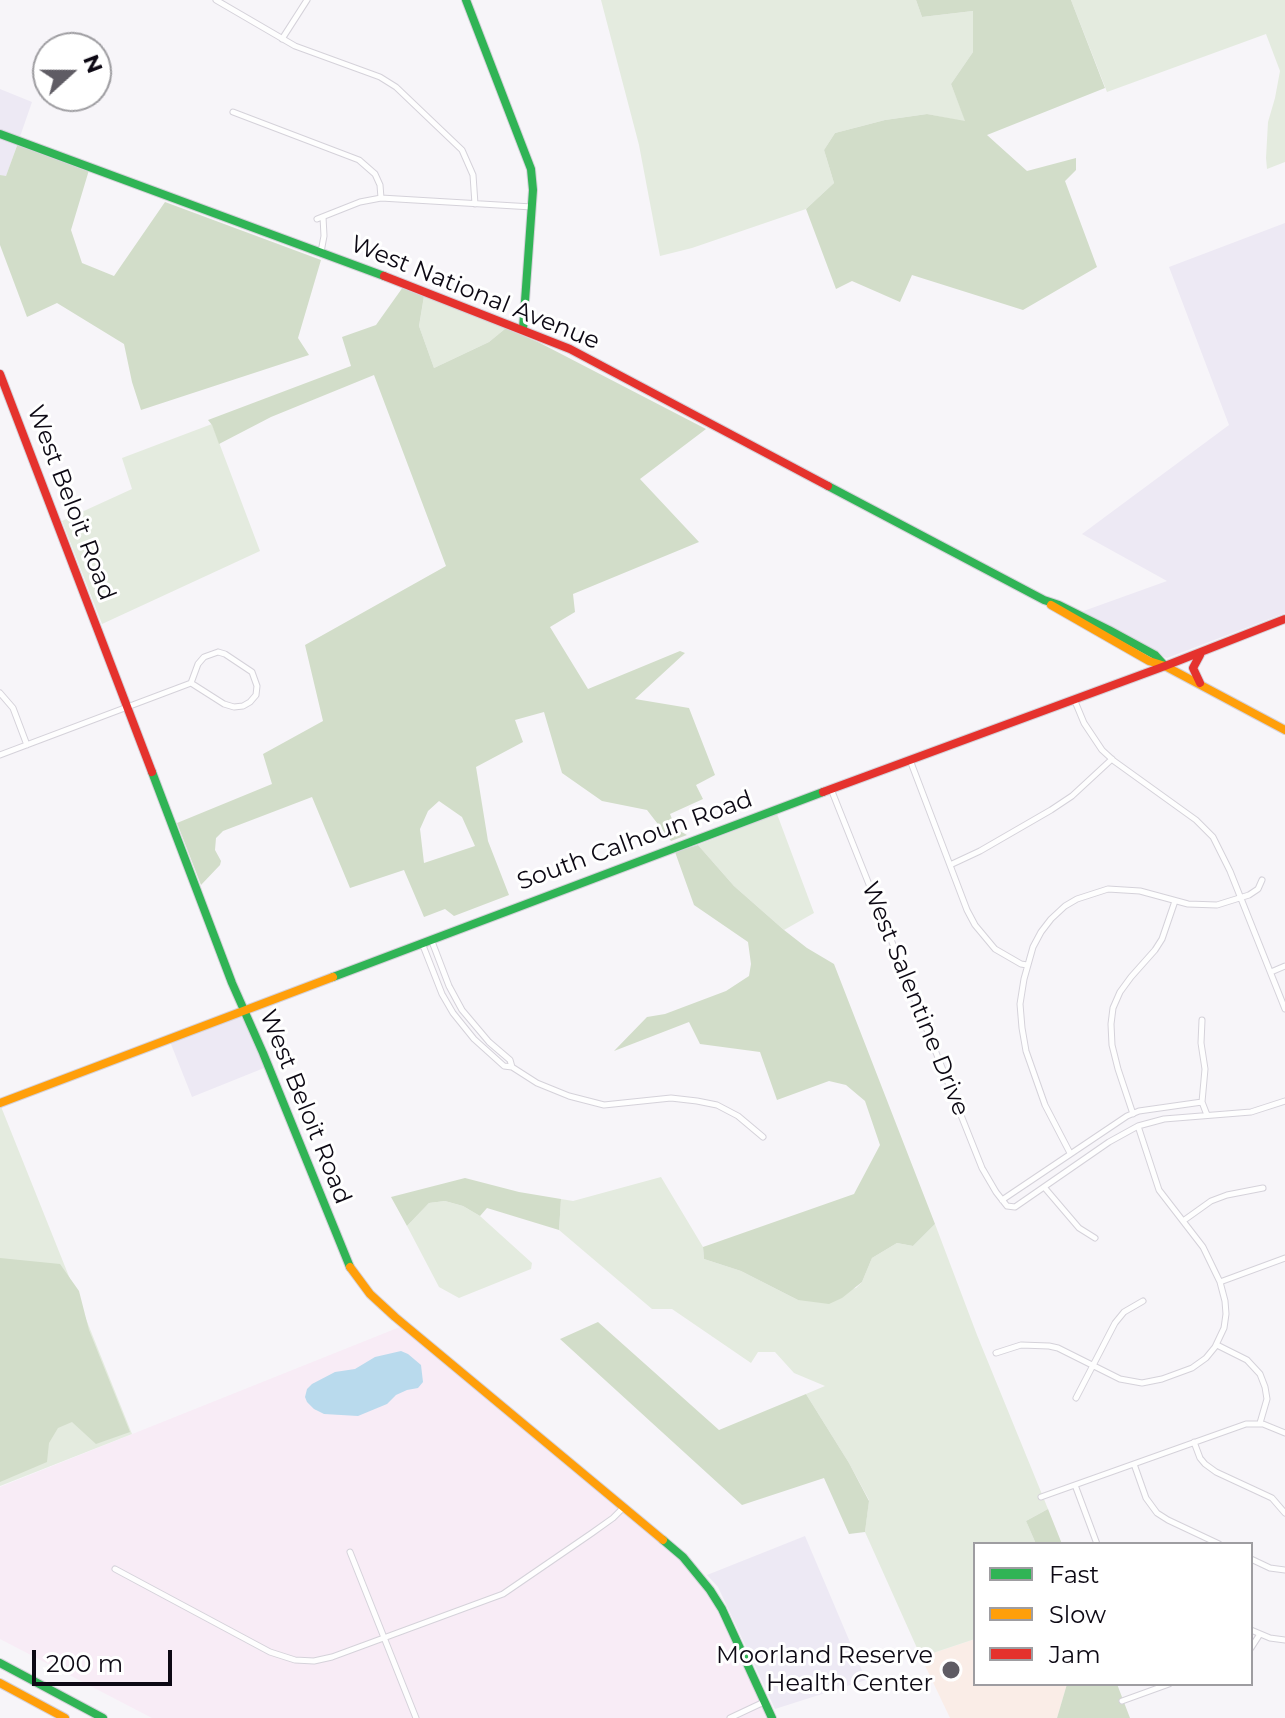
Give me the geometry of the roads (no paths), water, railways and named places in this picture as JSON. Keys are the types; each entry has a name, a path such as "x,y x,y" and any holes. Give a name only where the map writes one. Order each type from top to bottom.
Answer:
{"main road":[{"path":"466,0 528,157 532,180 523,329"},
{"name":"West National Avenue","path":"0,134 523,329 582,355 966,560 1155,655 1165,666"},
{"name":"West Beloit Road","path":"0,374 227,969 342,1251 361,1283 395,1317 683,1557 710,1590 729,1623 772,1718"},
{"name":"West National Avenue","path":"1044,600 1149,661 1165,666 1285,730"},
{"name":"South Calhoun Road","path":"0,1103 1285,619"},
{"path":"1132,651 1140,662 1136,677"},
{"path":"1201,653 1193,668 1201,685"},
{"path":"0,1663 103,1718"},
{"path":"0,1683 65,1718"}],"street":[{"path":"216,0 282,39 315,55 380,77 405,94 462,150 473,175 475,204"},
{"path":"282,39 307,0"},
{"path":"233,112 359,160 375,174 381,198"},
{"path":"321,253 324,236 320,218 360,202 381,198 532,207"},
{"path":"0,755 191,683 204,657 218,652 252,672 257,686 256,695 243,706 234,707 191,683"},
{"path":"0,693 13,708 27,745"},
{"path":"1074,699 1092,736 1112,759 1205,828 1221,851 1285,1009"},
{"path":"950,865 980,851 1072,796 1112,759"},
{"path":"910,760 967,910 995,949 1027,965"},
{"name":"West Salentine Drive","path":"831,789 982,1168 1004,1203"},
{"path":"1070,1153 1045,1105 1026,1051 1022,1028 1020,1004 1027,965 1041,932 1065,906 1108,889 1140,891 1201,906 1241,898 1256,891 1262,880"},
{"path":"1133,1114 1112,1045 1113,1008 1125,984 1162,939 1175,901"},
{"path":"426,941 461,1008 510,1060 512,1067"},
{"path":"426,941 442,994 453,1013 479,1044 504,1066 512,1067 537,1083 569,1096 604,1105 671,1098 717,1105 738,1116 763,1137"},
{"path":"1271,972 1285,966"},
{"path":"453,1013 461,1008"},
{"path":"1202,1020 1201,1043 1205,1069 1202,1102 1207,1115"},
{"path":"479,1044 486,1038"},
{"path":"1202,1102 1157,1108 1117,1122 1004,1203 1009,1208 1015,1207 1109,1142 1138,1126 1164,1119 1251,1112 1285,1101"},
{"path":"996,1353 1021,1345 1039,1344 1058,1348 1129,1382 1153,1382 1192,1368 1217,1345 1224,1328 1226,1310 1220,1282 1203,1247 1159,1190 1138,1126"},
{"path":"1044,1187 1079,1228 1095,1238"},
{"path":"1183,1221 1211,1201 1263,1188"},
{"path":"1220,1282 1285,1258"},
{"path":"1076,1398 1118,1318 1143,1301"},
{"path":"1217,1345 1247,1360 1260,1374 1267,1399 1260,1423"},
{"path":"1041,1497 1246,1424 1260,1423 1285,1433"},
{"path":"1194,1442 1200,1458 1211,1468 1272,1498 1285,1513"},
{"path":"1134,1464 1146,1498 1157,1513 1215,1542"},
{"path":"1075,1485 1096,1542"},
{"path":"115,1569 270,1652 304,1661 323,1660 513,1588 623,1508"},
{"path":"350,1552 416,1718"},
{"path":"1253,1560 1270,1568 1285,1570"},
{"path":"1253,1631 1276,1640 1285,1640"},
{"path":"1253,1645 1260,1634"},
{"path":"1122,1701 1148,1688"},
{"path":"730,1718 764,1702"}],"water":[{"path":"401,1351 421,1365 423,1382 418,1388 396,1395 387,1404 358,1416 324,1414 307,1402 307,1389 312,1384 335,1372 355,1369 375,1357"}],"place":[{"name":"Moorland Reserve Health Center","path":"951,1670"}]}
